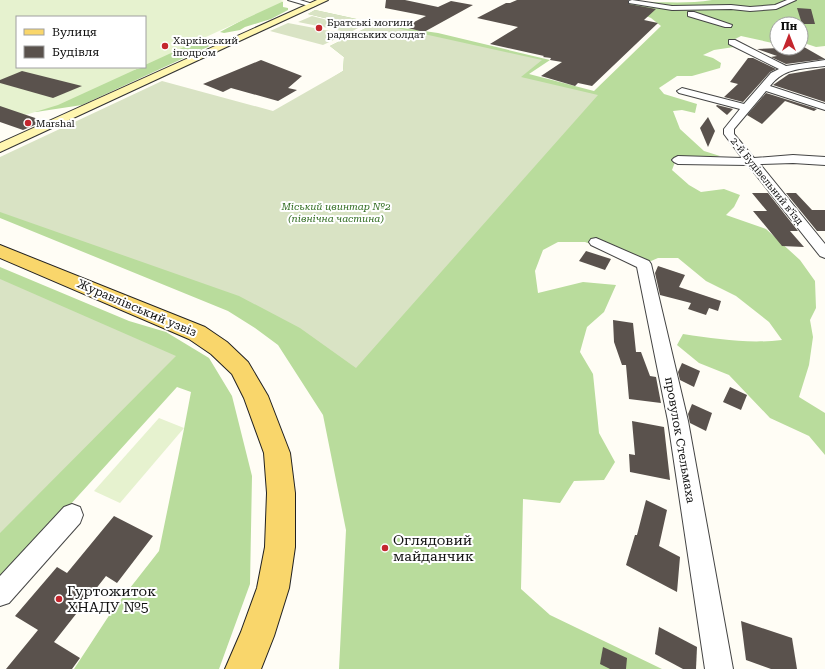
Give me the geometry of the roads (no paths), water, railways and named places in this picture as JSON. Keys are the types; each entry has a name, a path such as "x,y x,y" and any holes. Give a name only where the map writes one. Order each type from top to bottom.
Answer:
{"main road":[{"name":"Журавлівський узвіз","path":"0,251 173,322 196,333 218,348 240,368 243,373 256,396 277,453 281,493 280,547 273,588 257,636 243,669"}],"street":[{"path":"290,0 312,5"},
{"path":"0,148 324,0"},
{"path":"672,8 731,7 750,9 776,7 793,0"},
{"path":"632,1 672,8 728,25"},
{"path":"732,42 786,69"},
{"name":"2-й Будівельний в’їзд","path":"825,64 786,69 774,75 729,129 729,134 825,253"},
{"path":"765,86 825,107"},
{"path":"682,91 747,108"},
{"path":"678,160 751,161 793,159 825,161"},
{"name":"провулок Стельмаха","path":"596,242 644,264 678,421 719,669"},
{"path":"0,594 72,515"}],"place":[{"name":"Братські могили радянських солдат","path":"319,28"},
{"name":"Харківський іподром","path":"165,46"},
{"name":"Marshal","path":"28,123"},
{"name":"Оглядовий майданчик","path":"385,548"},
{"name":"Гуртожиток ХНАДУ №5","path":"59,599"}],"park label":[{"name":"Міський цвинтар №2 (північна частина)","path":"336,212"}]}
